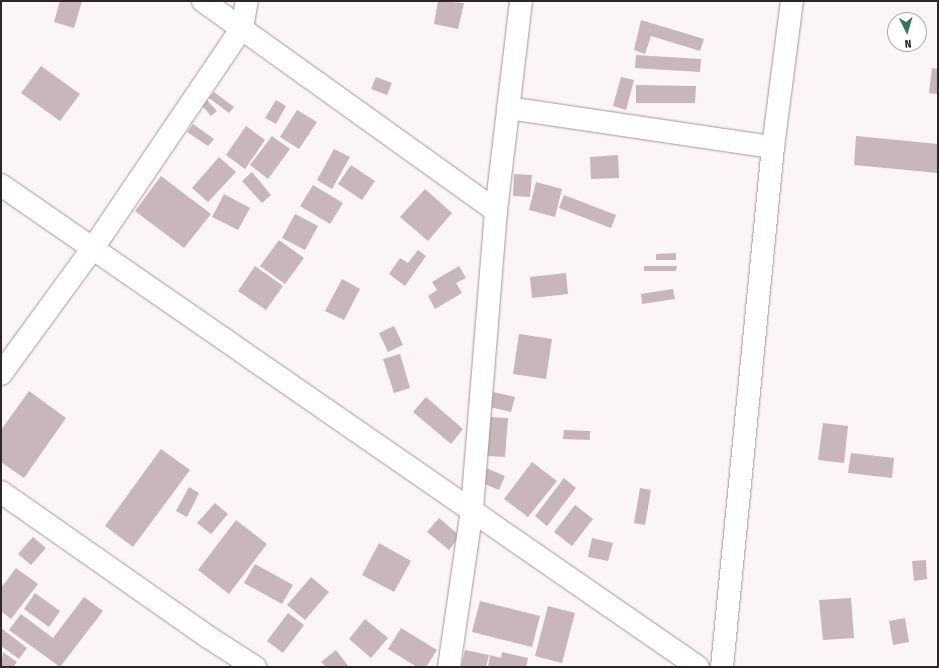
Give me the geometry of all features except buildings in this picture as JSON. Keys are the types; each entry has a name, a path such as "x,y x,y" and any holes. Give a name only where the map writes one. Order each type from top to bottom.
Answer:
{"street":[{"path":"203,1 496,211"},
{"path":"1,374 93,248 242,28 248,1"},
{"path":"449,667 472,509 496,211 521,1"},
{"path":"722,667 773,147 792,1"},
{"path":"508,108 773,147"},
{"path":"1,185 472,509 698,667"},
{"path":"1,492 208,637 255,667"}]}
